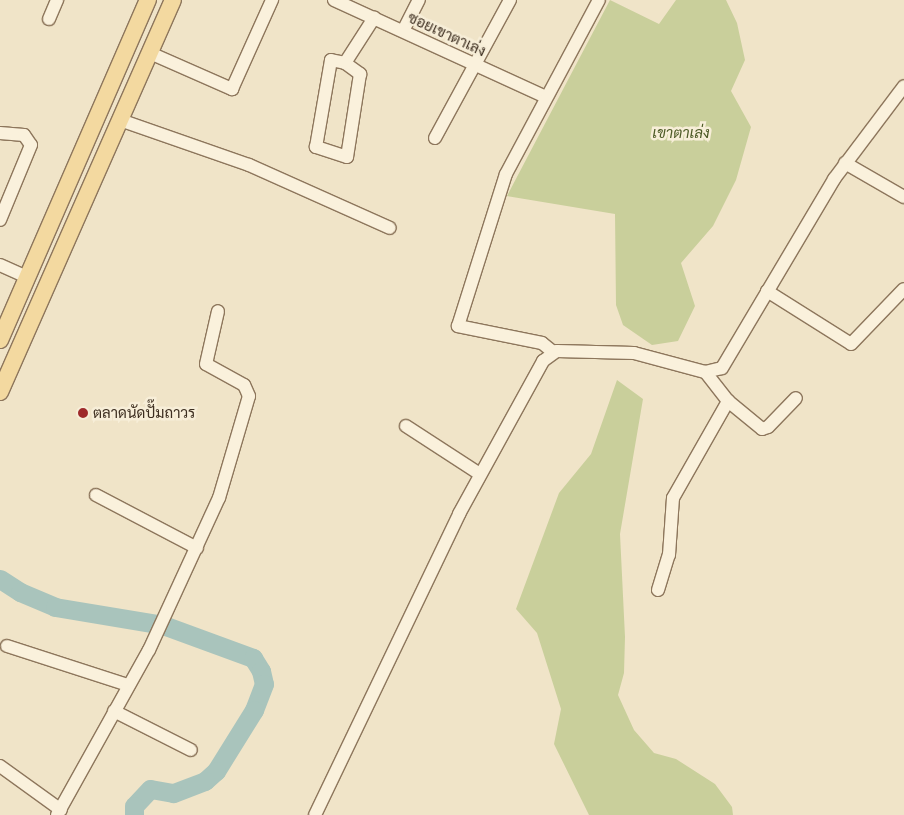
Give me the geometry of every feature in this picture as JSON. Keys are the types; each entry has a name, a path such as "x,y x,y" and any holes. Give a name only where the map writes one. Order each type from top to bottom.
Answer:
{"main road":[{"path":"0,340 148,0"},
{"path":"0,392 173,0"}],"street":[{"path":"49,19 57,0"},
{"path":"150,53 232,89 272,0"},
{"name":"ซอยเขาตาเล่ง","path":"334,0 546,97"},
{"path":"403,31 419,0"},
{"path":"435,138 510,0"},
{"path":"599,0 546,97 499,192 458,326 542,343 553,352 634,353 705,372 722,368 844,162 904,86"},
{"path":"345,63 374,18"},
{"path":"332,60 345,63 360,74 347,157 316,147 332,60"},
{"path":"120,120 249,165 390,228"},
{"path":"0,132 24,135 31,145 0,220"},
{"path":"844,162 904,197"},
{"path":"0,265 27,277"},
{"path":"768,291 851,344 904,289"},
{"path":"0,766 59,812 149,650 198,548 219,498 248,406 249,396 244,385 206,364 218,311"},
{"path":"316,815 336,767 480,474 534,373 553,352"},
{"path":"705,372 728,401 762,430 768,427 796,398"},
{"path":"658,590 668,555 673,498 728,401"},
{"path":"406,426 480,474"},
{"path":"96,495 198,548"},
{"path":"7,646 128,685"},
{"path":"114,711 191,750"}],"green space":[{"name":"เขาตาเล่ง","path":"610,0 659,24 676,0 726,0 737,23 745,60 731,91 751,127 736,180 713,226 681,263 695,306 678,341 652,345 623,325 616,305 615,214 507,196"},
{"path":"617,380 643,399 620,534 625,637 624,673 618,695 634,730 654,753 676,759 715,784 732,807 733,815 589,815 554,744 561,709 537,633 516,609 559,493 591,454"}],"waterway":[{"path":"0,579 20,592 55,607 163,625 253,658 261,671 264,684 254,710 216,771 205,781 173,793 150,789 134,806 134,815"}],"place":[{"name":"ตลาดนัดปั๊มถาวร","path":"83,413"}]}
